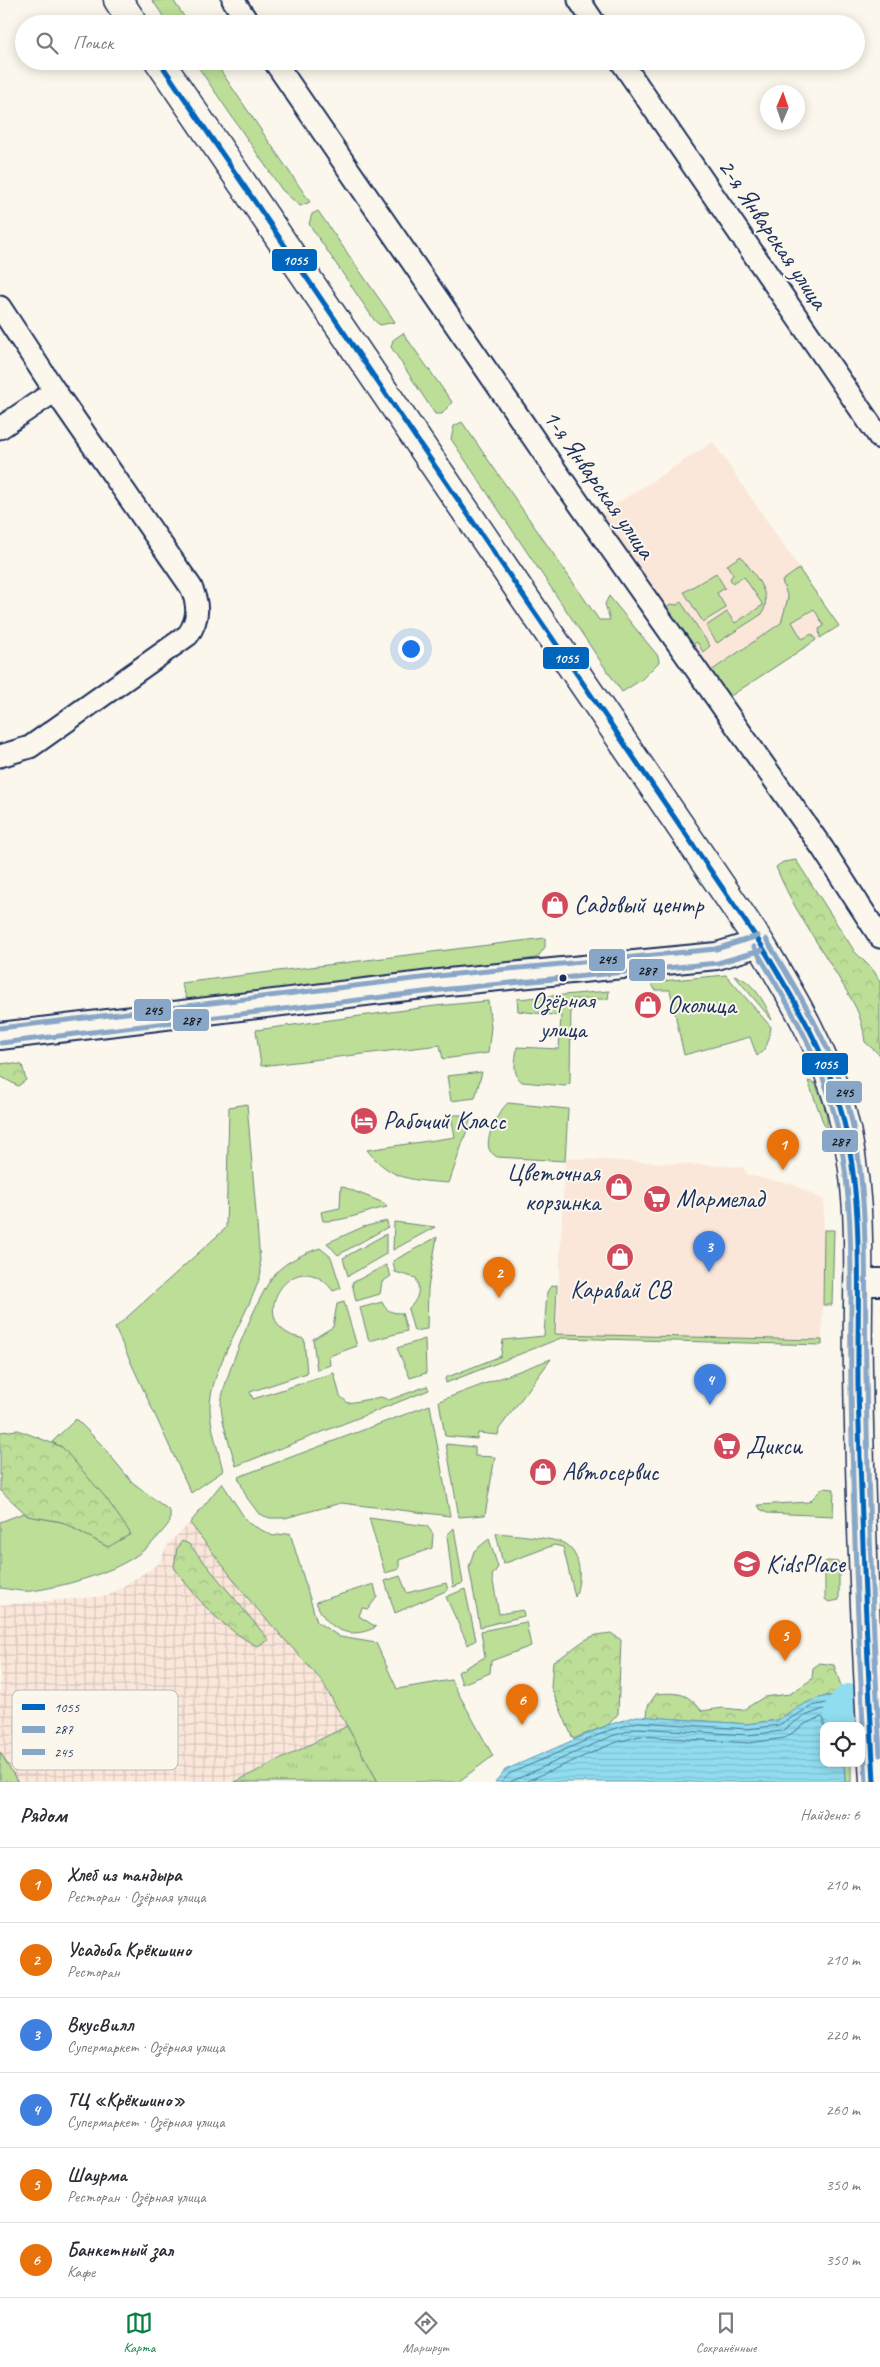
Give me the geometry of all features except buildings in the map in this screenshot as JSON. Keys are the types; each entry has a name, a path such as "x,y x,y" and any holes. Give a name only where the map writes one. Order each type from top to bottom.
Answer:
{"main road":[{"path":"118,0 128,15"},
{"path":"165,70 760,943 812,1031 840,1108 853,1166 870,1282 858,1365 860,1489 874,1782"}],"street":[{"path":"233,0 243,15"},
{"path":"579,0 589,15"},
{"name":"1-я Январская улица","path":"280,70 554,468 822,849 880,937"},
{"name":"2-я Январская улица","path":"627,70 880,438"},
{"path":"0,307 55,391 191,587 198,611 195,624 188,635 30,748 0,756"},
{"path":"0,428 55,391"},
{"path":"0,1036 448,982 717,956 760,943"}],"shaded area":[{"path":"713,442 839,626 729,697 599,515"},
{"path":"565,1158 743,1167 748,1175 794,1185 824,1200 822,1345 561,1338 556,1340"},
{"path":"190,1523 251,1602 322,1681 347,1726 235,1782 18,1782 0,1752 0,1605 108,1596 158,1564 169,1543"}],"green space":[{"path":"152,0 173,0 183,15 163,15"},
{"path":"200,70 220,70 310,202 300,206 282,190"},
{"path":"318,211 395,322 380,325 375,321 309,224 312,214"},
{"path":"403,333 452,402 442,414 435,414 391,347 393,340"},
{"path":"462,422 599,620 610,620 605,604 609,596 658,656 659,662 641,680 622,692 601,662 451,439 454,426"},
{"path":"741,556 756,576 764,591 765,606 762,614 717,643 706,626 727,612 735,623 763,605 744,577 732,583 730,578 733,575 727,565"},
{"path":"799,569 839,626 820,638 819,629 824,626 814,609 792,622 802,639 812,634 816,640 729,697 711,671 781,623 788,598 782,581"},
{"path":"716,573 725,588 717,593 726,608 703,622 684,592"},
{"path":"681,602 710,646 703,652 697,642 692,645 666,608 670,604 677,605"},
{"path":"796,860 855,952 874,971 880,982 880,1055 865,1042 864,1032 856,1007 796,909 776,867 783,862"},
{"path":"545,938 545,947 537,958 188,1002 181,983"},
{"path":"726,975 771,1027 766,1047 757,1056 750,1037 684,1055 670,990 655,990 651,982"},
{"path":"734,975 753,987 766,1006 772,1020"},
{"path":"609,991 608,999 571,999 570,1083 565,1086 522,1082 515,1071 517,1047 559,1049 561,1016 518,1011 517,999"},
{"path":"488,1001 491,1027 488,1053 443,1059 440,1045 261,1066 256,1030 435,1006"},
{"path":"0,1064 22,1065 26,1080 18,1086 0,1076"},
{"path":"482,1072 475,1098 451,1101 447,1076"},
{"path":"808,1081 815,1083 822,1100 827,1119 826,1130"},
{"path":"508,1103 568,1109 565,1161 497,1157 490,1151 488,1146 490,1133 497,1118"},
{"path":"247,1104 261,1273 256,1289 222,1360 211,1395 210,1410 213,1433 223,1471 191,1493 115,1328 226,1228 229,1107"},
{"path":"451,1115 472,1115 449,1183 413,1179 394,1173 385,1168 367,1150 455,1137"},
{"path":"341,1186 384,1203 387,1207 347,1218 323,1221 321,1212 340,1208"},
{"path":"387,1221 388,1227 338,1255 327,1243 363,1227"},
{"path":"394,1222 435,1227 393,1250"},
{"path":"824,1230 834,1230 832,1305 823,1305"},
{"path":"386,1234 386,1254 348,1276 343,1258"},
{"path":"437,1237 428,1288 427,1329 414,1331 408,1309 418,1295 418,1283 416,1278 395,1272 393,1261"},
{"path":"320,1248 331,1257 341,1288 333,1291 319,1278 305,1274 292,1278 282,1286 275,1298 274,1312 278,1324 291,1335 304,1339 307,1373 250,1392 253,1399 334,1373 340,1396 348,1403 381,1397 389,1400 427,1386 429,1390 236,1466 221,1406 227,1379 242,1339 260,1299 278,1270 301,1255"},
{"path":"386,1265 391,1276 382,1282 380,1294 356,1301 352,1283"},
{"path":"557,1285 555,1334 822,1340 822,1345 561,1338 446,1383 445,1378 501,1356 503,1340 544,1336 547,1292 551,1286"},
{"path":"344,1302 357,1346 329,1356 330,1365 317,1370 313,1339 333,1327 337,1304"},
{"path":"382,1302 389,1311 402,1313 407,1331 369,1341 360,1308"},
{"path":"425,1339 426,1373 410,1378 397,1348"},
{"path":"551,1359 499,1429 498,1435 478,1433 477,1439 445,1436 439,1401"},
{"path":"430,1405 450,1516 341,1503 285,1518 270,1518 259,1514 247,1498 238,1477"},
{"path":"76,1419 99,1442 132,1482 170,1511 170,1522 145,1550 112,1569 70,1583 31,1591 0,1588 0,1522 24,1513 28,1516 62,1522 108,1547 62,1447 52,1442"},
{"path":"18,1430 62,1447 106,1498 131,1534 108,1547 62,1522 28,1516 0,1490 0,1432"},
{"path":"446,1444 475,1447 475,1456 495,1457 485,1515 459,1517"},
{"path":"222,1483 248,1523 273,1536 290,1533 317,1622 340,1637 376,1643 397,1689 451,1680 493,1756 458,1782 378,1782 322,1681 251,1602 190,1523"},
{"path":"823,1488 834,1489 833,1516 767,1513 760,1509 758,1505 809,1502"},
{"path":"369,1518 427,1526 433,1534 432,1548 399,1560 399,1569 385,1573"},
{"path":"454,1528 463,1583 453,1587 447,1535"},
{"path":"496,1533 543,1538 565,1544 571,1549 578,1562 579,1576 575,1597 563,1547 554,1545 503,1564"},
{"path":"489,1539 498,1567 492,1576 499,1614 523,1610 524,1616 480,1627 469,1567 474,1551"},
{"path":"182,1541 189,1544 269,1640 257,1646 244,1639 221,1622 191,1590 174,1567 177,1548"},
{"path":"825,1562 839,1562 839,1600 829,1602 825,1599"},
{"path":"400,1576 407,1593 446,1583 448,1590 395,1613 385,1581"},
{"path":"374,1584 377,1597 368,1609 362,1608 359,1616 376,1627 366,1631 357,1633 340,1630 326,1619 316,1602"},
{"path":"465,1589 476,1640 468,1645 446,1597"},
{"path":"526,1622 531,1646 491,1661 490,1673 462,1684 458,1672 485,1657 481,1631"},
{"path":"611,1633 621,1640 618,1714 608,1725 573,1739 551,1687 553,1661 591,1637"},
{"path":"820,1663 834,1665 844,1695 826,1696 796,1708 778,1720 747,1724 647,1717 648,1706 656,1694 671,1693 682,1695 692,1700 702,1711 722,1708 743,1710 764,1697 790,1694 812,1679 813,1668"},
{"path":"347,1726 378,1782 235,1782"},
{"path":"0,1752 18,1782 0,1782"},
{"path":"844,1767 851,1767 851,1782 845,1782"}],"water":[{"path":"844,1695 843,1722 820,1722 820,1767 844,1767 845,1782 495,1782 505,1770 608,1725 637,1716 747,1724 778,1720 810,1701 826,1696"}],"waterway":[{"path":"843,1711 850,1703"}],"transit line":[{"name":"1055","path":"165,70 760,943 795,1003 826,1066 841,1110 849,1144 857,1212 859,1435 874,1782"},
{"name":"245","path":"0,1028 447,975 716,949 758,936"},
{"name":"245","path":"766,939 803,1000 834,1064 849,1109 861,1175 865,1242 869,1519 880,1755"},
{"name":"287","path":"754,947 800,1027 820,1069 828,1091 842,1147 851,1251 851,1391 855,1538 866,1782"},
{"name":"287","path":"1,1043 449,989 718,963 762,950"}],"place":[{"name":"Садовый центр","path":"555,905"},
{"name":"Озёрная улица","path":"563,978"},
{"name":"Околица","path":"648,1005"},
{"name":"Рабочий Класс","path":"364,1121"},
{"name":"Хлеб из тандыра","path":"783,1170"},
{"name":"Цветочная корзинка","path":"619,1187"},
{"name":"Мармелад","path":"657,1199"},
{"name":"Каравай СВ","path":"620,1257"},
{"name":"ВкусВилл","path":"709,1272"},
{"name":"Усадьба Крёкшино","path":"499,1298"},
{"name":"ТЦ «Крёкшино»","path":"710,1405"},
{"name":"Дикси","path":"727,1446"},
{"name":"Автосервис","path":"543,1472"},
{"name":"KidsPlace","path":"747,1564"},
{"name":"Шаурма","path":"785,1661"},
{"name":"Банкетный зал","path":"522,1725"}]}
